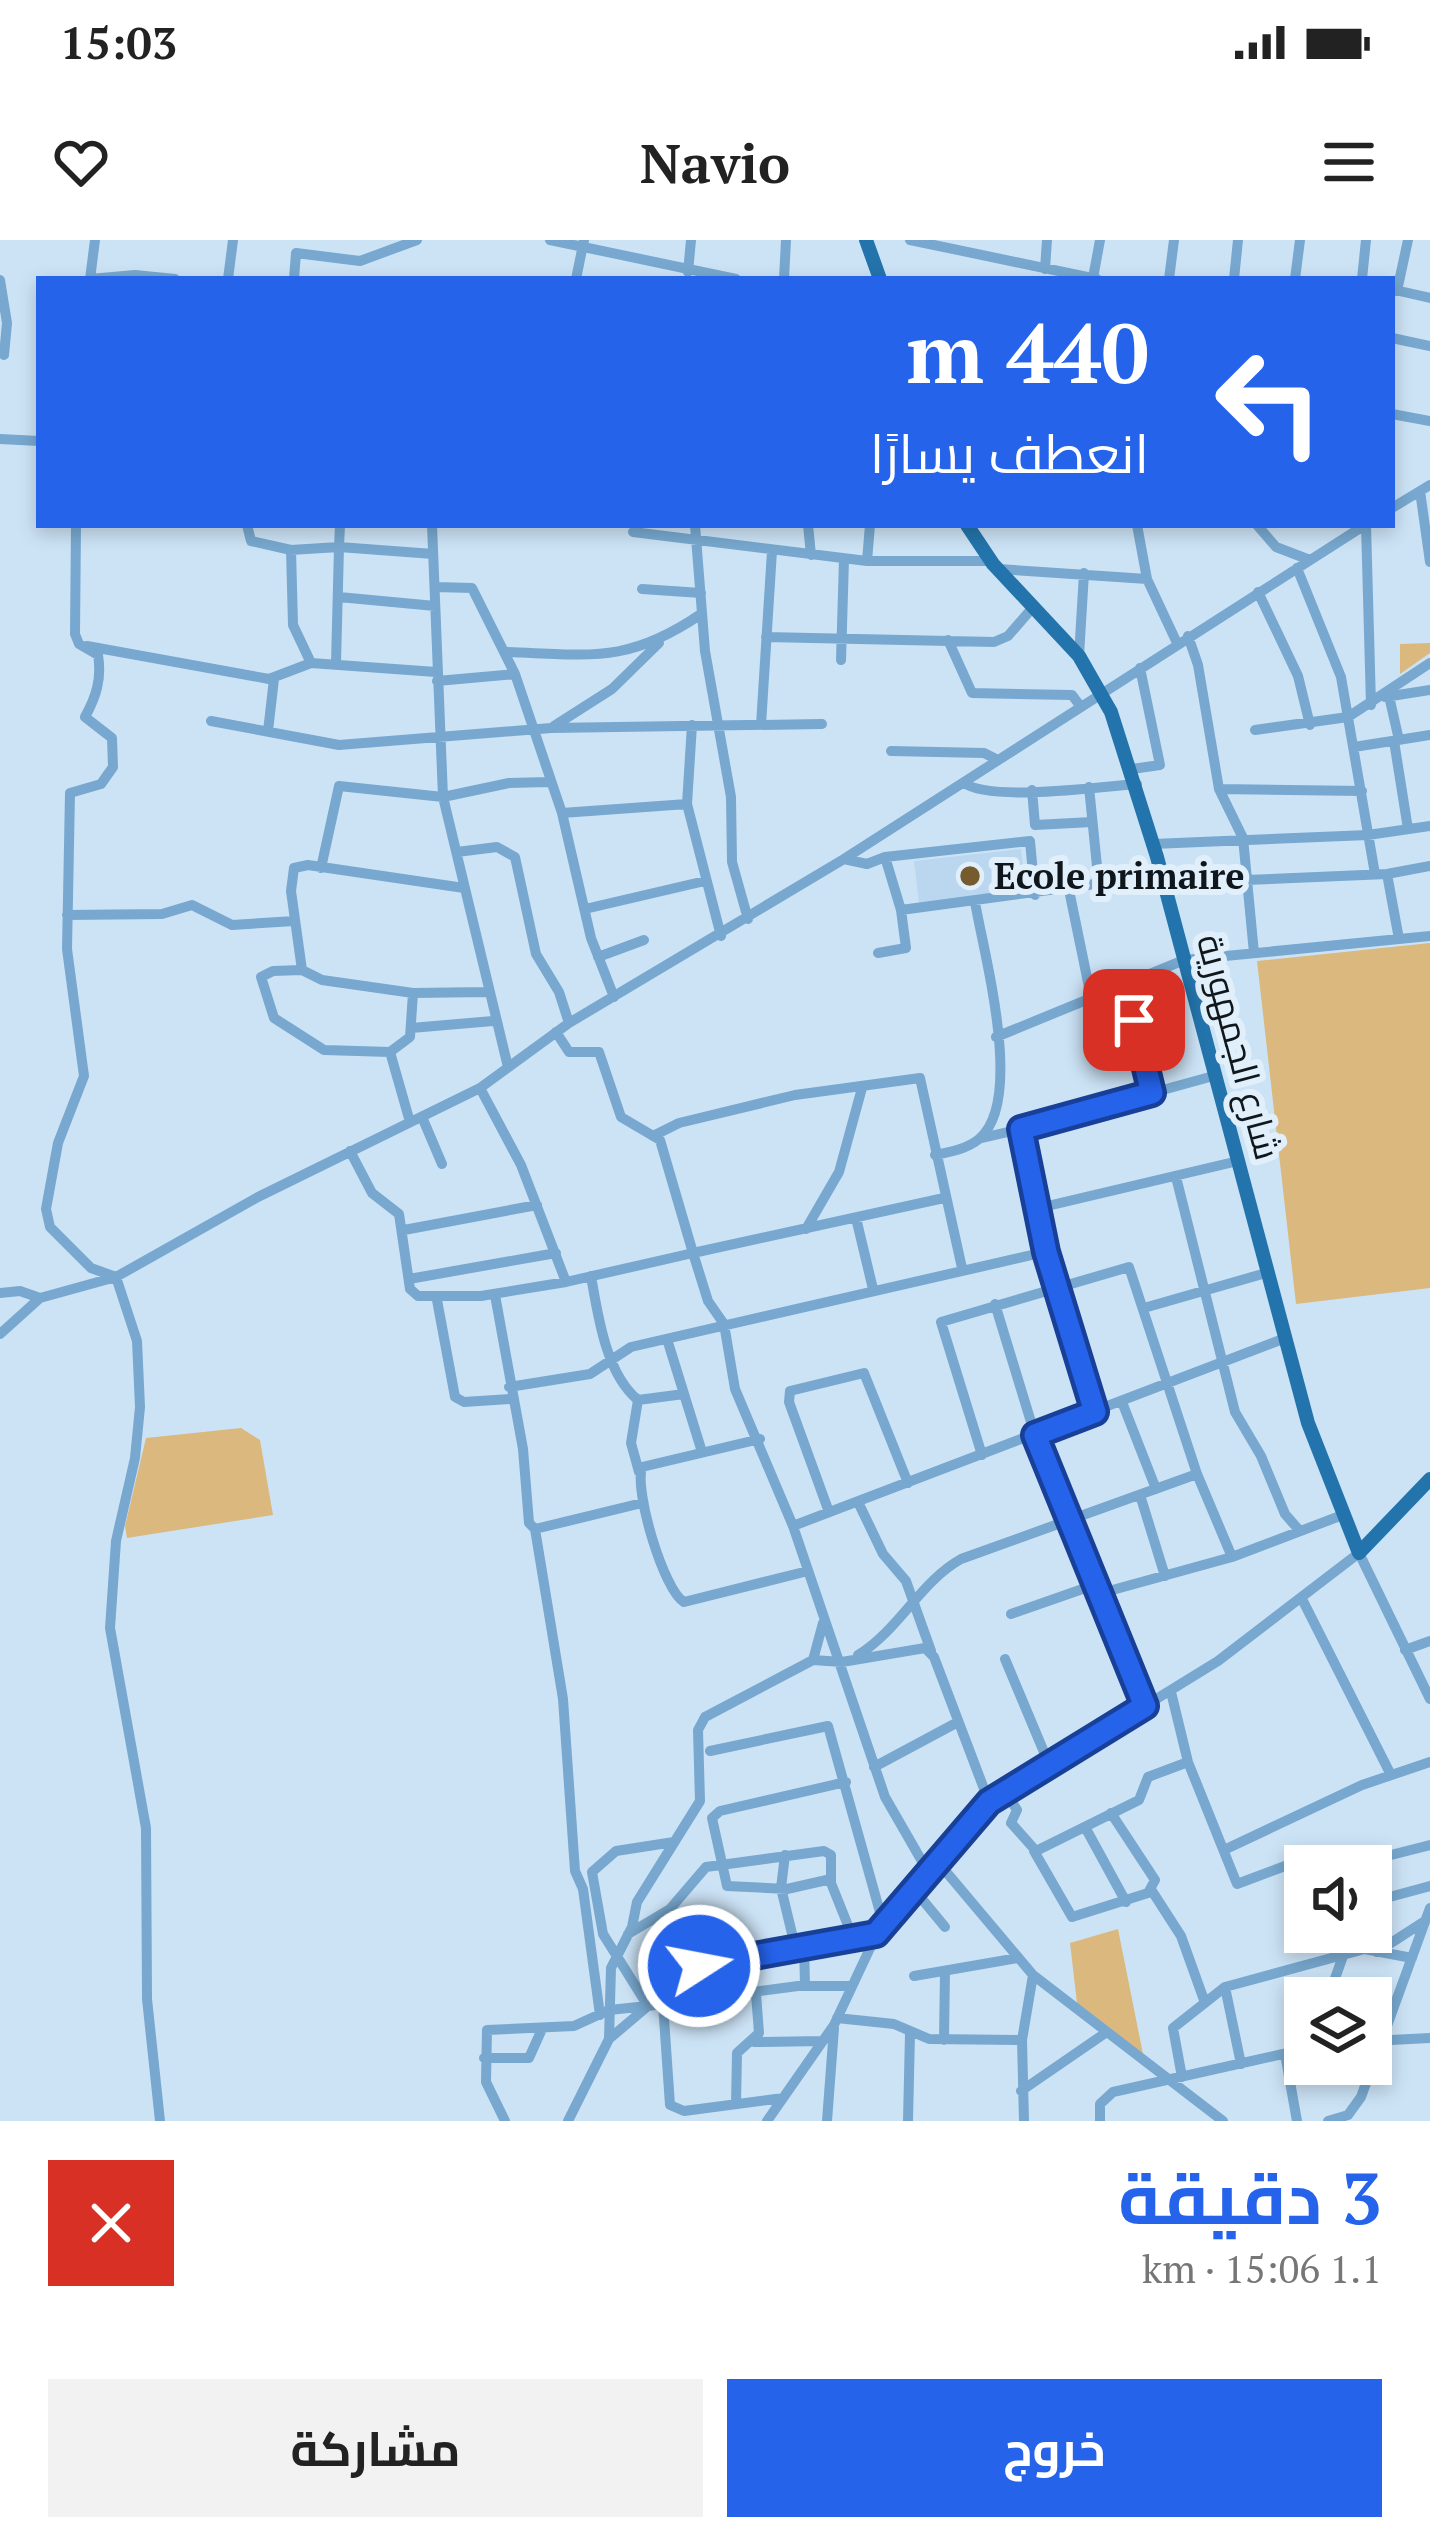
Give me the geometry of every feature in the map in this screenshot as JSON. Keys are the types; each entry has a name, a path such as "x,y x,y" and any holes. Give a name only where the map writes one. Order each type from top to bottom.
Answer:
{"main road":[{"path":"866,240 879,276"},
{"name":"شارع الجمهورية","path":"969,528 995,565 1079,656 1104,693 1162,875 1283,1339 1343,1522 1359,1553"},
{"path":"1359,1553 1430,1479"},
{"path":"1343,1522 1360,1536 1378,1534"}],"street":[{"path":"90,276 95,240"},
{"path":"228,276 232,240"},
{"path":"294,276 296,246 364,261 416,240"},
{"path":"550,240 715,276"},
{"path":"688,272 691,240"},
{"path":"784,276 785,240"},
{"path":"910,240 986,257 1026,273 1045,269 1080,276"},
{"path":"986,257 988,240"},
{"path":"1045,269 1047,240"},
{"path":"1095,276 1100,240"},
{"path":"1168,276 1174,240"},
{"path":"1234,276 1238,240"},
{"path":"1295,276 1300,240"},
{"path":"1362,276 1366,240"},
{"path":"1408,240 1395,290 1430,298"},
{"path":"577,276 583,244"},
{"path":"117,276 151,276"},
{"path":"0,280 7,323 4,355"},
{"path":"1395,339 1430,346"},
{"path":"1395,415 1430,422"},
{"path":"0,440 36,441"},
{"path":"1395,506 1425,488 1430,562"},
{"path":"76,528 75,634 96,653 100,666 96,699 86,718 112,738 115,759 99,785 70,793 68,915 84,1076 58,1143 47,1218 91,1268 116,1277"},
{"path":"248,528 251,542 290,550 339,547 434,554"},
{"path":"336,663 340,528"},
{"path":"432,528 443,797 493,1021 508,1067"},
{"path":"695,528 700,614 731,797 732,862 748,919"},
{"path":"808,528 811,555"},
{"path":"867,561 870,528"},
{"path":"1137,528 1147,579 1198,665 1219,789 1243,838 1254,953"},
{"path":"1260,528 1276,547 1310,560"},
{"path":"0,1334 40,1298 116,1277 350,1151 480,1088 569,1023 721,936 1361,528"},
{"path":"1366,528 1381,700 1396,740 1408,829"},
{"path":"633,532 698,544 844,559 995,565 1147,579"},
{"path":"290,550 293,626 311,663"},
{"path":"761,725 772,551"},
{"path":"841,660 844,559"},
{"path":"1297,568 1336,660 1368,835 1399,939"},
{"path":"1079,656 1084,573"},
{"path":"435,587 472,587 507,652 562,814 598,957 614,997"},
{"path":"642,589 701,593"},
{"path":"1258,592 1298,676 1310,724"},
{"path":"340,597 435,606"},
{"path":"766,637 1001,640 1034,606"},
{"path":"551,728 613,689 659,643 700,614"},
{"path":"948,640 972,693 1072,695 1081,707"},
{"path":"507,652 598,657 659,643"},
{"path":"86,646 274,679 311,663 436,677 515,674"},
{"path":"1255,730 1348,717 1381,700 1430,663"},
{"path":"964,783 975,789 1089,787 1134,777 1160,765 1140,668"},
{"path":"268,731 274,679"},
{"path":"1381,700 1430,690"},
{"path":"211,721 339,746 387,737 439,738 551,728 822,724"},
{"path":"692,725 687,804 721,936"},
{"path":"1354,747 1430,735"},
{"path":"891,752 984,753 998,760"},
{"path":"321,868 337,787 443,797 509,783 548,782"},
{"path":"1089,787 1100,886"},
{"path":"1219,789 1362,791"},
{"path":"1032,790 1035,895"},
{"path":"562,814 687,804"},
{"path":"1035,825 1092,822"},
{"path":"1153,844 1368,835 1430,826"},
{"path":"844,859 867,864 886,857 1030,841"},
{"path":"458,852 497,847 514,855 536,954 560,992 569,1023"},
{"path":"878,953 906,948 886,857"},
{"path":"1246,880 1381,874 1430,866"},
{"path":"302,970 294,921 294,868 464,888"},
{"path":"901,910 1162,875"},
{"path":"585,909 704,881"},
{"path":"1069,890 1091,997"},
{"path":"976,902 1003,1066 996,1108 979,1139"},
{"path":"68,915 162,914 192,905 232,925 294,921"},
{"path":"996,1037 1184,960 1430,936"},
{"path":"598,957 644,940"},
{"path":"413,993 406,1045 390,1052 325,1050 274,1018 261,977 273,970 302,970 322,980 413,993 488,992"},
{"path":"1124,984 1152,1093"},
{"path":"411,1028 493,1021"},
{"path":"556,1032 569,1052 598,1050 621,1118 661,1142 708,1301 724,1324 735,1389 760,1439 824,1621 846,1661 874,1767 895,1817 932,1866 1033,1975 1223,2121"},
{"path":"390,1052 416,1119 442,1164"},
{"path":"935,1155 1217,1075"},
{"path":"653,1136 729,1109 920,1078 962,1268"},
{"path":"480,1088 537,1205 566,1282"},
{"path":"806,1229 839,1172 862,1088"},
{"path":"996,1108 1003,1120 1021,1129"},
{"path":"1021,1129 1054,1285 1095,1412"},
{"path":"350,1151 372,1192 397,1210 412,1293 437,1300 566,1282 944,1198"},
{"path":"1039,1208 1238,1161"},
{"path":"1176,1178 1238,1419 1261,1456 1285,1514 1299,1531"},
{"path":"404,1230 495,1209 514,1213 537,1205"},
{"path":"856,1218 873,1289"},
{"path":"437,1300 455,1397 464,1402 590,1374 615,1353 724,1324 1046,1252"},
{"path":"409,1280 556,1253"},
{"path":"982,1455 940,1326 945,1318 1125,1266 1144,1308 1197,1474 1232,1557"},
{"path":"1144,1308 1266,1273"},
{"path":"590,1276 602,1341 615,1353 618,1374 638,1400 631,1443 643,1503 680,1602 808,1570"},
{"path":"116,1277 137,1341 140,1407 136,1458 116,1541 110,1628 146,1828 147,1999 160,2121"},
{"path":"0,1293 20,1291 40,1298"},
{"path":"495,1294 525,1460 525,1508 535,1529 563,1699 575,1871 582,1883 608,2039"},
{"path":"995,1304 1067,1522 1145,1706"},
{"path":"667,1339 702,1452"},
{"path":"793,1526 1283,1339"},
{"path":"829,1512 788,1402 790,1391 865,1373 908,1483"},
{"path":"638,1400 684,1394"},
{"path":"1122,1402 1156,1489"},
{"path":"639,1472 648,1464 760,1439"},
{"path":"846,1661 916,1603 933,1578 961,1559 1197,1474"},
{"path":"1140,1495 1166,1576"},
{"path":"857,1502 916,1603 989,1802"},
{"path":"535,1529 643,1503"},
{"path":"1011,1614 1096,1589 1166,1576 1299,1531 1343,1522"},
{"path":"767,2121 835,2021 880,1929 989,1802 1171,1692 1303,1600 1359,1553 1430,1699"},
{"path":"1303,1600 1391,1775"},
{"path":"813,1660 824,1621"},
{"path":"1406,1650 1430,1640"},
{"path":"604,2013 615,1956 628,1934 648,1876 700,1801 698,1730 705,1717 813,1660 846,1661 918,1648 931,1651"},
{"path":"1005,1659 1048,1764"},
{"path":"1171,1692 1188,1762 1237,1884 1284,1865"},
{"path":"874,1767 958,1722"},
{"path":"710,1751 824,1724 830,1729 880,1929"},
{"path":"1034,1851 1143,1798 1148,1777 1188,1762"},
{"path":"1224,1850 1430,1762"},
{"path":"831,1880 781,1888 727,1886 712,1818 717,1812 846,1782"},
{"path":"1004,1790 1017,1810 1011,1823 1034,1851 1072,1916 1152,1891"},
{"path":"1112,1813 1152,1874 1152,1891 1180,1936 1204,2000"},
{"path":"1085,1827 1126,1902"},
{"path":"648,2006 603,1934 593,1868 616,1851 674,1842"},
{"path":"1392,1855 1430,1845"},
{"path":"628,1934 670,1909 700,1871 720,1864 828,1851 831,1880 853,1938"},
{"path":"784,1855 781,1888 806,1986"},
{"path":"1392,1896 1430,1886"},
{"path":"912,1887 945,1927"},
{"path":"1392,1941 1428,1914"},
{"path":"1392,2006 1428,1914"},
{"path":"693,2002 678,1978 682,1967 853,1938 880,1929"},
{"path":"1182,2077 1172,2028 1204,2000 1225,1987 1352,1953"},
{"path":"1383,1953 1412,1958"},
{"path":"1336,1977 1343,1956"},
{"path":"736,2104 737,2053 754,2042 759,2032 747,1957"},
{"path":"914,1976 1018,1958"},
{"path":"944,2040 945,1971"},
{"path":"1024,2121 1022,2040 1033,1975"},
{"path":"506,2121 487,2088 484,2058 489,2029 584,2024 604,2013 648,2006 806,1986 850,1986"},
{"path":"1225,1987 1240,2064"},
{"path":"663,2004 670,2105 684,2111 783,2098"},
{"path":"568,2121 608,2039 648,2006"},
{"path":"835,2021 893,2024 944,2040 1022,2040"},
{"path":"826,2121 835,2021"},
{"path":"484,2058 529,2058 542,2029"},
{"path":"908,2121 910,2033"},
{"path":"1022,2091 1104,2034"},
{"path":"1392,2041 1430,2038"},
{"path":"754,2042 823,2041"},
{"path":"1084,2121 1099,2116 1113,2092 1284,2054"},
{"path":"1291,2085 1297,2121"},
{"path":"1328,2121 1348,2118 1364,2085"}],"shaded area":[{"path":"1430,643 1430,653 1400,674 1400,644"},
{"name":"Ecole primaire","path":"1021,849 1026,891 919,903 914,861"},
{"path":"1430,943 1430,1288 1296,1304 1257,961"},
{"path":"241,1428 260,1440 273,1515 127,1538 125,1526 146,1438"},
{"path":"1118,1929 1143,2054 1077,2003 1070,1943"}],"place":[{"name":"Ecole primaire","path":"970,876"}],"route":[{"path":"699,1966 876,1934 899,1901 989,1802 1145,1706 1035,1435 1095,1412 1046,1252 1021,1129 1152,1093 1134,1020"}]}
